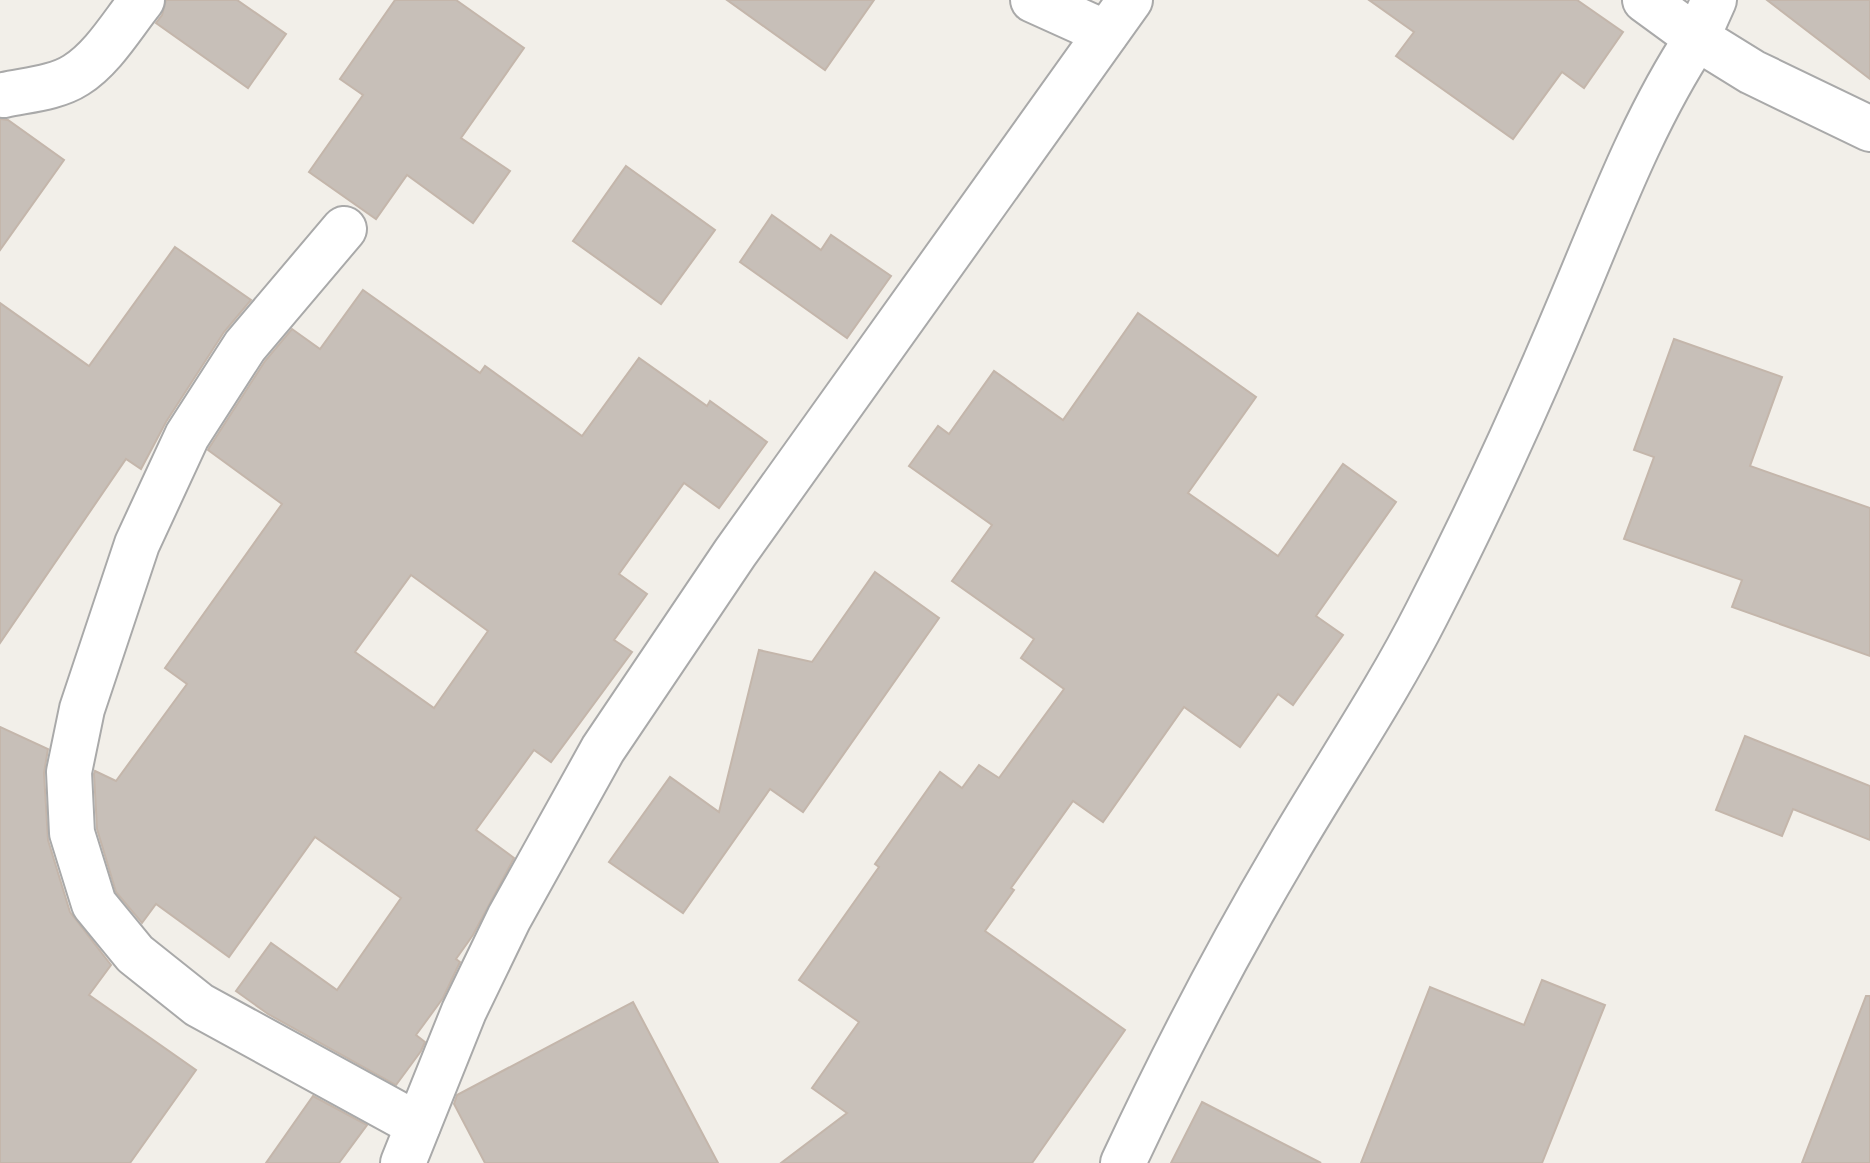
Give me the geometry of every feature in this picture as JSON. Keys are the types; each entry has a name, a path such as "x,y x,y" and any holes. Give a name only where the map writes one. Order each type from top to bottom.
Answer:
{"street":[{"path":"4,95 75,76 96,58 142,0"},
{"path":"344,229 245,346 187,436 137,544 82,709 69,772 72,833 94,904 135,954 199,1005 411,1144 464,1011 509,918 603,749 735,553 1118,16 1033,0"},
{"path":"1647,2 1699,23 1752,72 1870,129"},
{"path":"1123,1163 1153,1098 1285,854 1426,615 1492,480 1645,128 1699,23"}],"building":[{"path":"166,0 237,0 286,34 248,88 156,23"},
{"path":"395,0 456,0 524,48 461,138 510,171 473,223 407,175 376,219 309,172 363,95 340,79"},
{"path":"727,0 874,0 825,70"},
{"path":"1369,0 1577,0 1623,32 1584,88 1562,72 1513,139 1396,56 1414,32"},
{"path":"1767,0 1870,0 1870,79"},
{"path":"0,119 8,120 64,160 0,250"},
{"path":"626,166 715,230 661,304 573,241"},
{"path":"772,215 821,250 831,235 891,276 847,338 740,262"},
{"path":"175,247 251,300 224,332 166,422 141,469 126,459 0,643 0,303 89,366"},
{"path":"363,290 480,373 485,366 582,436 639,358 707,406 710,401 767,442 719,508 684,483 619,574 647,594 614,640 632,652 551,762 534,750 476,830 514,858 473,935 456,959 460,962 443,998 416,1035 425,1042 421,1051 396,1085 268,1014 236,991 271,943 337,990 401,898 315,837 229,957 156,904 142,923 116,892 97,829 95,771 116,781 187,684 165,668 282,504 208,450 265,361 292,329 320,349","holes":["411,575 488,631 434,708 355,652"]},
{"path":"1138,313 1256,397 1188,493 1278,556 1343,464 1396,502 1316,616 1343,635 1293,705 1278,694 1240,747 1184,707 1103,822 1073,801 1011,888 1014,890 985,931 1125,1030 1032,1163 781,1163 847,1113 812,1088 859,1022 799,980 879,867 875,864 940,772 962,788 979,765 999,778 1064,689 1021,658 1034,639 952,581 992,525 909,466 938,426 949,434 994,371 1063,420"},
{"path":"1674,339 1782,377 1750,466 1870,508 1870,656 1732,607 1742,580 1624,539 1654,457 1634,450"},
{"path":"875,572 939,618 803,812 770,789 683,913 609,862 670,777 719,812 759,650 812,662"},
{"path":"0,727 48,749 44,773 48,840 70,912 111,965 89,995 196,1070 130,1163 0,1163"},
{"path":"1745,736 1870,786 1870,840 1793,809 1782,836 1716,810"},
{"path":"1542,980 1605,1005 1542,1163 1361,1163 1430,987 1524,1025"},
{"path":"1866,996 1870,996 1870,1163 1802,1163"},
{"path":"633,1002 718,1163 485,1163 454,1104 457,1095"},
{"path":"313,1096 367,1125 339,1163 266,1163"},
{"path":"1202,1102 1321,1163 1171,1163"}]}
